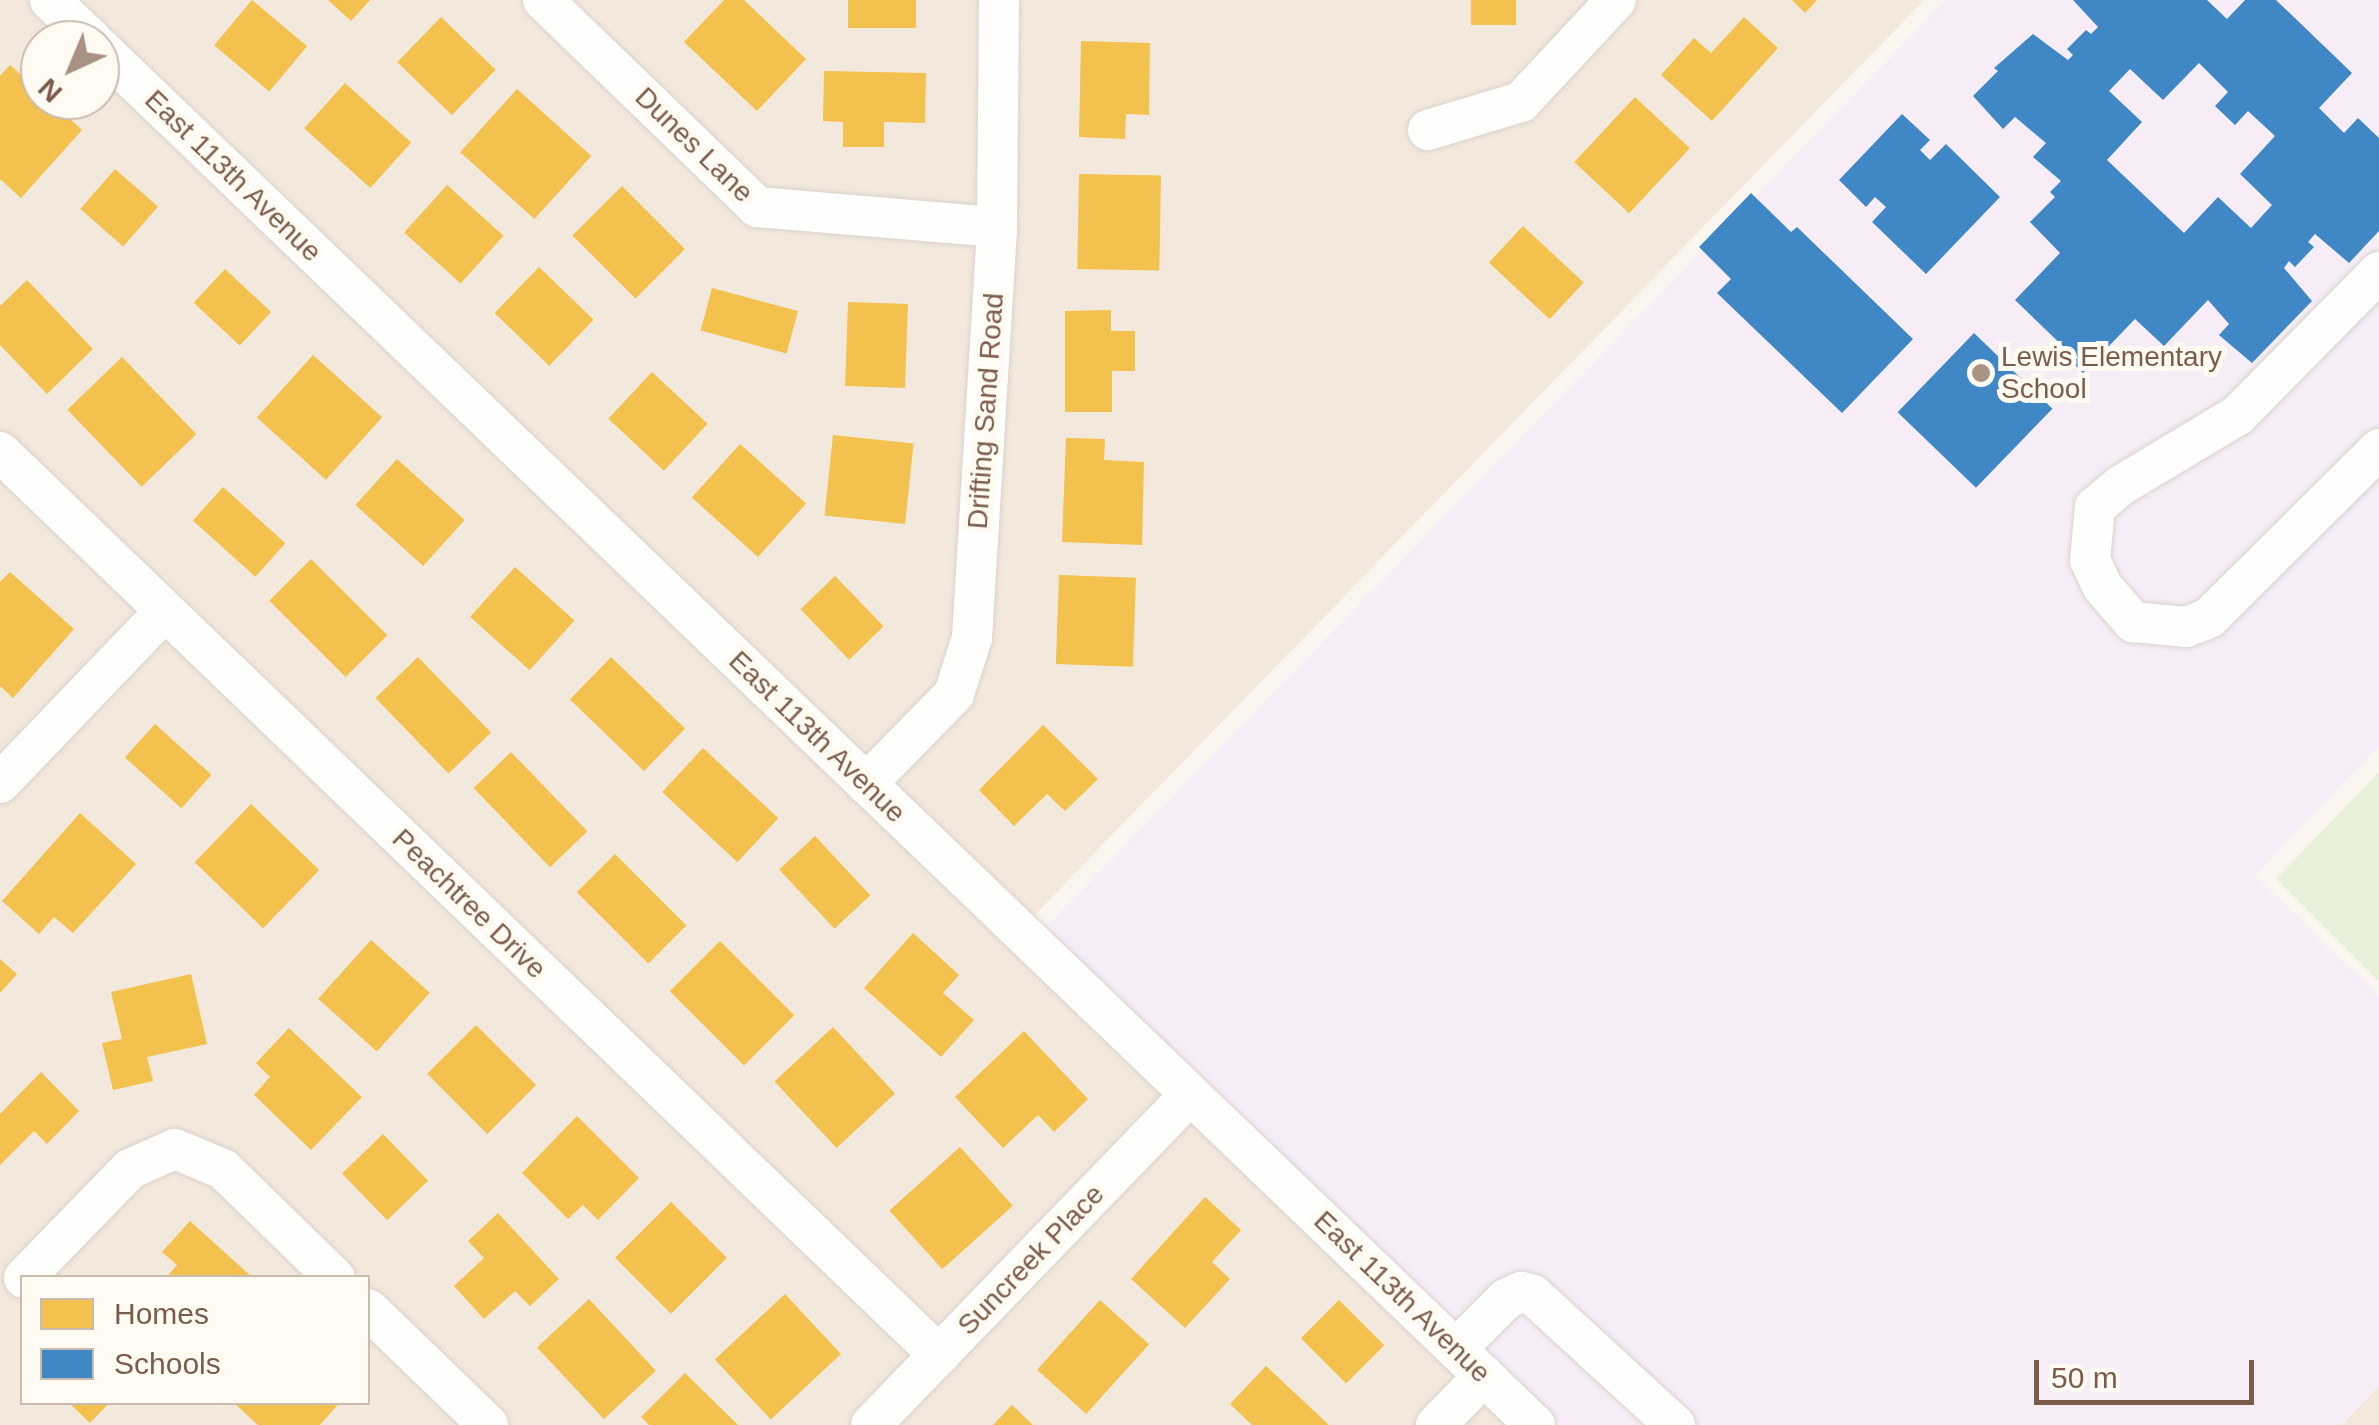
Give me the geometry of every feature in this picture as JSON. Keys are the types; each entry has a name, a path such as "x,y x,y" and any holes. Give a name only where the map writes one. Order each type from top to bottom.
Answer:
{"street":[{"path":"50,0 71,20"},
{"name":"Dunes Lane","path":"542,0 758,206 998,228"},
{"name":"Drifting Sand Road","path":"866,784 954,694 965,672 972,638 998,228 999,0"},
{"path":"1428,130 1521,102 1616,0"},
{"name":"East 113th Avenue","path":"120,67 1535,1425"},
{"path":"2379,272 2238,416 2120,486 2094,508 2090,560 2102,586 2134,622 2186,627 2209,618 2379,449"},
{"name":"Peachtree Drive","path":"0,452 940,1354"},
{"path":"0,782 165,611"},
{"name":"Suncreek Place","path":"872,1425 1190,1095"},
{"path":"26,1275 130,1169 175,1149 223,1169 332,1275"},
{"path":"0,1302 20,1281"},
{"path":"1436,1425 1506,1300 1521,1292 1533,1295 1676,1425"},
{"path":"370,1311 488,1425"}],"shaded area":[{"path":"0,0 1924,0 1009,941 1514,1425 0,1425"},
{"name":"Lewis Elementary School","path":"1946,0 2379,0 2379,746 2255,875 2379,997 2379,1386 2341,1425 1562,1425 1046,927"},
{"path":"2379,1386 2379,1425 2342,1425"}],"green space":[{"path":"2379,772 2379,982 2276,879"}],"building: Homes":[{"path":"252,0 307,46 269,91 214,45"},
{"path":"328,0 370,0 351,21"},
{"path":"724,0 744,0 806,59 757,111 684,42"},
{"path":"848,0 916,0 916,28 848,28"},
{"path":"1471,0 1516,0 1516,25 1471,25"},
{"path":"1792,0 1817,0 1805,13"},
{"path":"441,17 496,70 452,115 397,62"},
{"path":"1744,17 1778,48 1712,121 1661,75 1694,38 1711,53"},
{"path":"1081,41 1150,43 1149,115 1126,114 1125,139 1079,137"},
{"path":"10,65 20,74 20,120 71,120 82,130 21,198 0,179 0,76"},
{"path":"824,71 926,73 925,123 884,122 884,147 843,147 843,122 823,121"},
{"path":"345,83 411,143 370,188 304,128"},
{"path":"517,89 591,156 534,219 460,152"},
{"path":"1635,97 1690,148 1629,213 1574,162"},
{"path":"115,169 158,206 123,246 80,209"},
{"path":"1079,174 1161,175 1159,270 1077,269"},
{"path":"447,185 503,236 461,283 404,233"},
{"path":"622,186 685,249 635,298 573,235"},
{"path":"1523,226 1584,283 1550,319 1489,263"},
{"path":"539,267 594,320 549,366 495,313"},
{"path":"225,269 271,312 240,346 194,303"},
{"path":"27,280 93,349 47,394 0,345 0,306"},
{"path":"712,288 798,311 787,354 701,331"},
{"path":"848,302 908,304 905,388 845,386"},
{"path":"1111,310 1111,331 1135,331 1135,371 1112,371 1112,412 1065,412 1065,311"},
{"path":"313,355 382,417 326,480 257,417"},
{"path":"122,357 196,434 142,487 67,410"},
{"path":"652,372 708,424 664,471 608,419"},
{"path":"833,435 914,443 905,524 825,516"},
{"path":"1066,438 1105,439 1104,460 1144,462 1142,545 1062,542"},
{"path":"740,444 806,504 758,557 692,498"},
{"path":"397,459 465,520 423,566 356,505"},
{"path":"223,487 285,543 255,577 193,520"},
{"path":"311,559 387,635 346,677 269,601"},
{"path":"515,567 574,621 530,670 470,617"},
{"path":"10,572 74,629 13,698 0,686 0,582"},
{"path":"1059,575 1136,578 1133,667 1056,664"},
{"path":"835,576 884,626 849,660 800,609"},
{"path":"418,657 491,733 448,774 376,698"},
{"path":"611,657 685,729 644,771 570,699"},
{"path":"155,724 211,775 181,808 125,757"},
{"path":"1043,725 1098,779 1065,811 1047,794 1014,826 979,790"},
{"path":"703,748 778,818 737,862 662,792"},
{"path":"511,752 587,831 550,867 474,788"},
{"path":"251,804 319,870 263,928 195,862"},
{"path":"80,813 136,864 73,933 54,917 39,934 2,901"},
{"path":"815,836 870,895 834,929 779,869"},
{"path":"615,854 686,925 648,964 577,892"},
{"path":"913,933 959,975 943,993 974,1020 941,1057 864,988"},
{"path":"371,940 430,993 377,1052 318,999"},
{"path":"720,941 794,1015 744,1065 670,991"},
{"path":"0,959 17,974 0,993"},
{"path":"191,974 207,1044 147,1057 153,1081 113,1090 102,1043 122,1039 111,992"},
{"path":"476,1025 536,1085 487,1134 427,1074"},
{"path":"833,1027 895,1094 837,1148 774,1082"},
{"path":"289,1028 362,1097 311,1150 254,1095 270,1077 256,1063"},
{"path":"1024,1031 1088,1099 1054,1132 1038,1115 1003,1148 955,1097"},
{"path":"41,1072 79,1111 47,1144 34,1131 0,1165 0,1114"},
{"path":"577,1116 639,1178 598,1220 583,1205 568,1219 522,1173"},
{"path":"383,1134 428,1181 387,1220 342,1174"},
{"path":"960,1147 1013,1206 942,1269 889,1211"},
{"path":"1205,1197 1241,1230 1212,1262 1230,1279 1185,1328 1131,1279"},
{"path":"671,1202 727,1258 671,1314 615,1258"},
{"path":"498,1213 559,1279 530,1306 515,1291 484,1319 454,1286 484,1258 468,1241"},
{"path":"190,1221 250,1275 169,1275 177,1265 162,1252"},
{"path":"785,1294 841,1354 771,1419 715,1359"},
{"path":"589,1299 656,1371 604,1419 537,1347"},
{"path":"1100,1300 1149,1344 1086,1414 1037,1370"},
{"path":"1339,1300 1384,1345 1346,1383 1301,1338"},
{"path":"1266,1366 1329,1425 1252,1425 1230,1404"},
{"path":"685,1373 738,1425 649,1425 641,1417"},
{"path":"71,1405 107,1405 90,1423"},
{"path":"236,1405 337,1405 320,1425 258,1425"},
{"path":"1012,1405 1033,1425 993,1425"}],"building: Schools":[{"path":"2073,0 2207,0 2227,19 2245,0 2276,0 2352,73 2319,108 2344,133 2358,118 2379,138 2379,231 2349,263 2315,234 2308,242 2314,247 2295,267 2289,261 2284,268 2312,301 2252,363 2219,335 2229,324 2208,300 2164,346 2135,319 2083,373 2067,357 2070,353 2015,300 2060,253 2030,222 2055,197 2050,192 2061,181 2033,157 2046,143 2015,117 2003,129 1973,96 1998,71 1994,68 2033,34 2068,60 2073,55 2067,49 2086,30 2091,34 2098,27","holes":["2199,63 2228,92 2215,106 2235,125 2248,111 2275,136 2240,174 2272,205 2251,228 2218,197 2184,233 2107,160 2142,122 2109,91 2130,69 2163,100"]},
{"path":"1902,114 1930,140 1920,150 1930,160 1946,144 2000,197 1926,274 1872,222 1886,207 1875,197 1866,207 1839,180"},
{"path":"1751,193 1791,232 1797,227 1913,339 1842,413 1717,293 1731,279 1699,247"},
{"path":"1974,333 2052,409 1976,488 1898,412"}],"place":[{"name":"Lewis Elementary School","path":"1981,373"}]}
